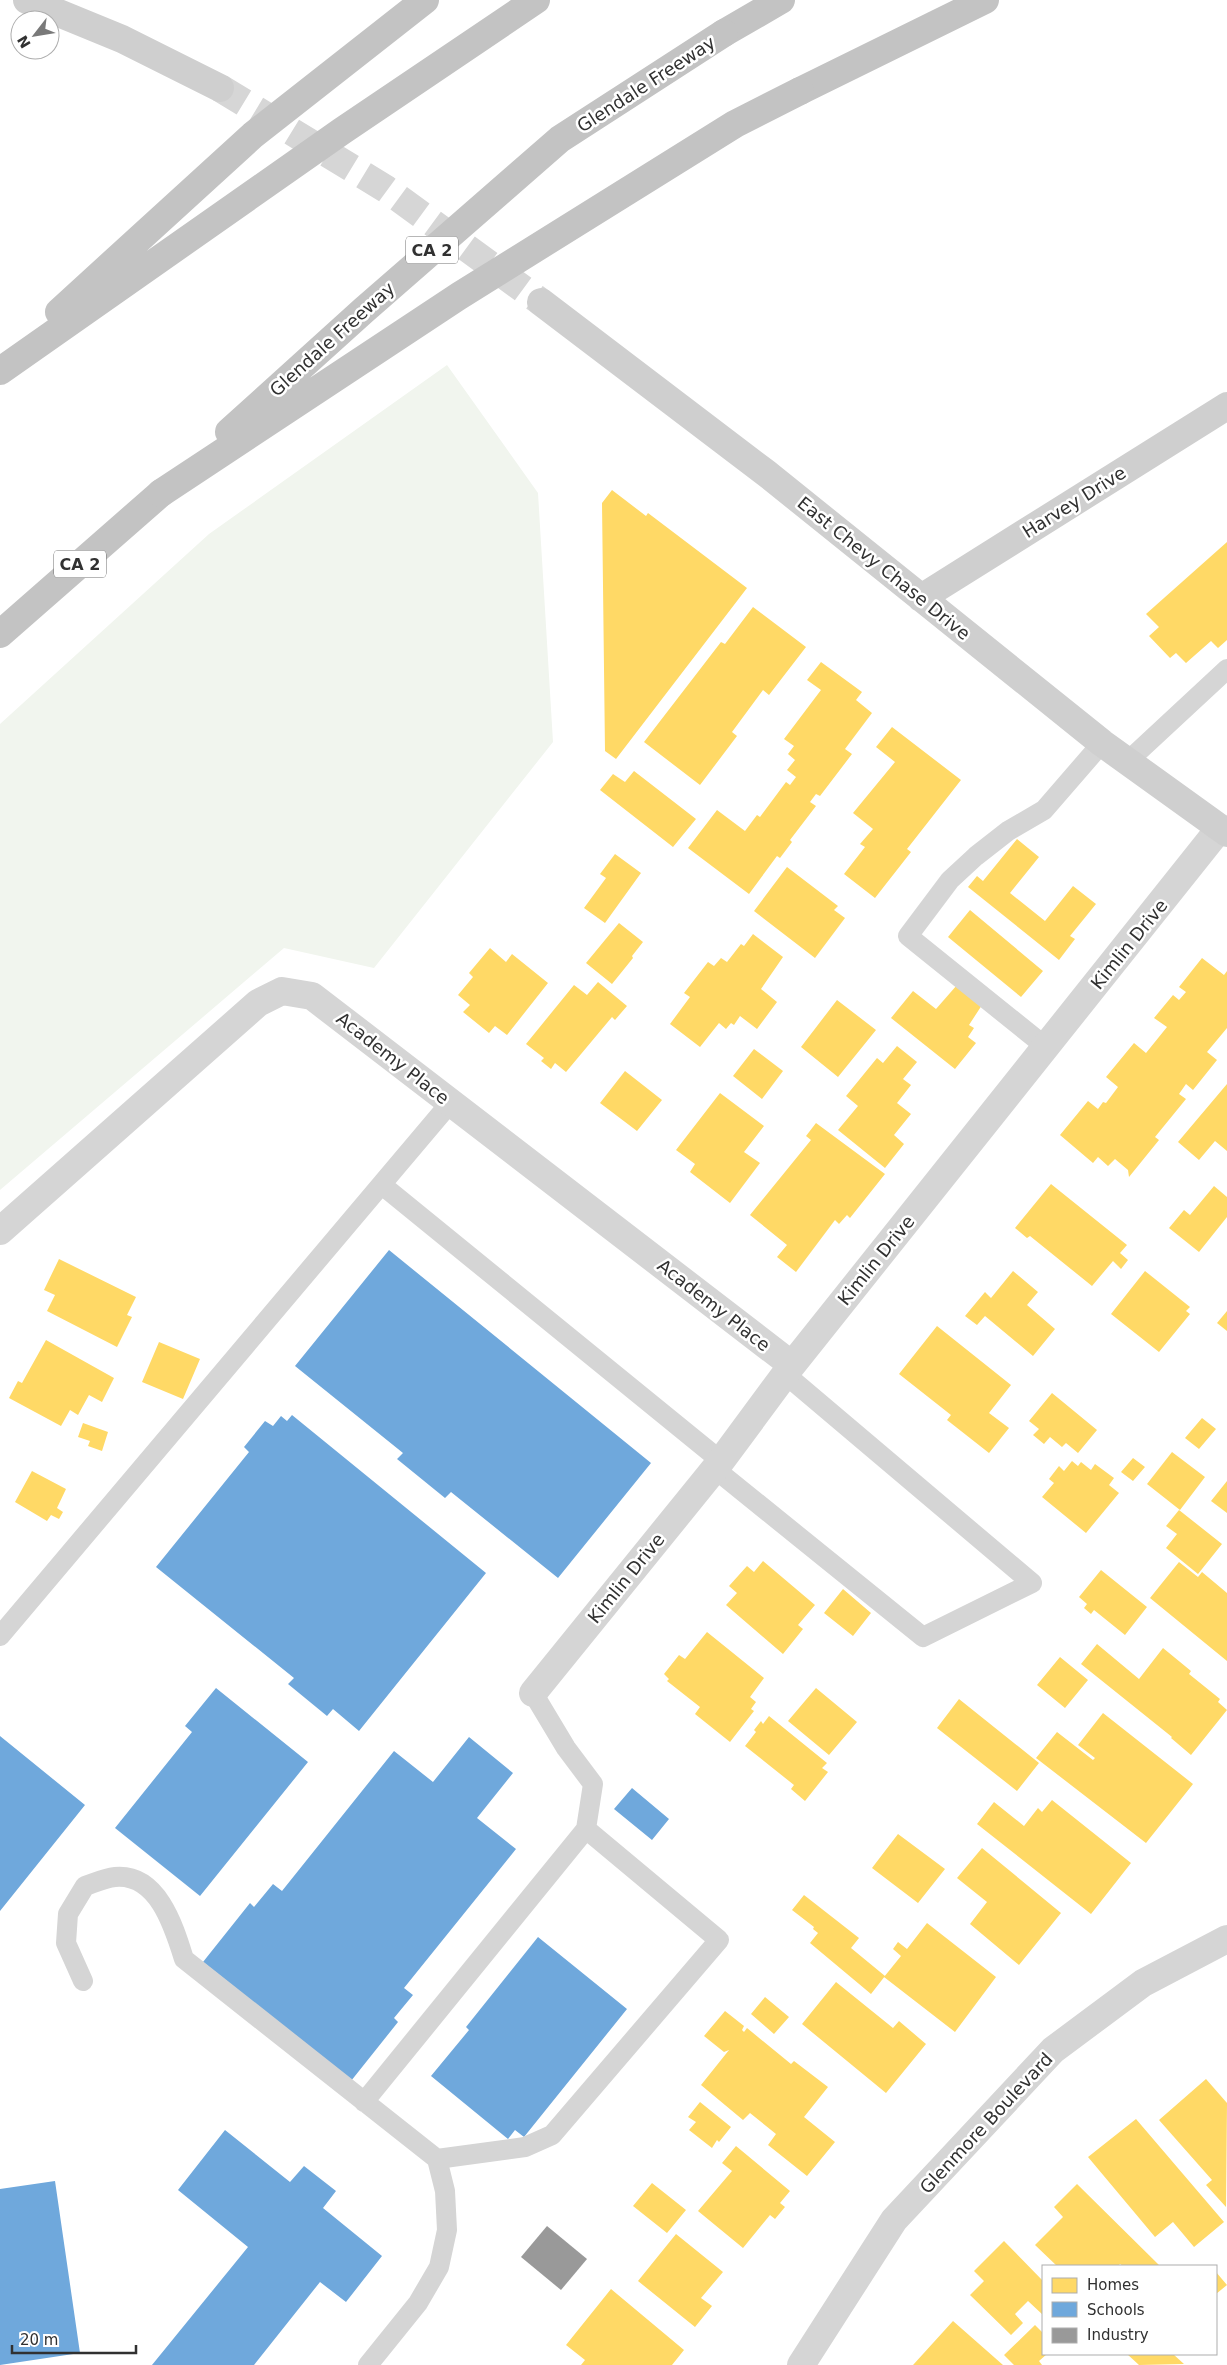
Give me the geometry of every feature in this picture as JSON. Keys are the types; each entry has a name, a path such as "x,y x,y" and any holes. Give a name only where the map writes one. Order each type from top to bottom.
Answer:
{"highway":[{"path":"0,366 253,135 425,0"},
{"path":"0,371 342,131 536,0"},
{"name":"Glendale Freeway","path":"0,634 161,493 364,310 560,139 724,33 781,0"},
{"path":"161,493 459,296 735,124 985,0"}],"main road":[{"path":"27,0 122,39 220,88"},
{"name":"East Chevy Chase Drive","path":"541,302 766,474 1102,743 1225,826"},
{"name":"Harvey Drive","path":"921,598 1227,406"}],"street":[{"name":"Kimlin Drive","path":"533,1693 718,1465 788,1370 1225,826"},
{"name":"Academy Place","path":"0,1231 258,1003 282,991 312,996 451,1102 788,1370"},
{"name":"Glenmore Boulevard","path":"801,2365 894,2220 1053,2050 1143,1983 1227,1939"}],"lane":[{"path":"1128,761 1227,669"},
{"path":"1046,1047 908,936 950,880 976,856 1008,832 1044,810 1102,743"},
{"path":"0,1636 451,1102"},
{"path":"382,1186 923,1637 1032,1583 788,1370"},
{"path":"364,2102 586,1829 593,1784 566,1748 533,1693"},
{"path":"437,2159 526,2147 552,2135 719,1940 586,1829"},
{"path":"83,1980 66,1943 68,1914 85,1886 116,1877 141,1881 159,1899 174,1928 184,1959 437,2159 445,2191 447,2230 439,2267 418,2303 368,2365"}],"shaded area":[{"path":"447,365 538,493 553,742 374,968 284,948 0,1190 0,724 209,534"}],"building: Homes":[{"path":"612,490 646,516 648,513 747,588 616,759 605,751 602,503"},
{"path":"1227,542 1227,640 1218,648 1211,641 1186,663 1176,653 1170,658 1149,636 1159,627 1146,614"},
{"path":"753,607 806,647 769,695 763,690 732,732 737,736 700,785 644,742 721,642 725,644"},
{"path":"821,662 862,692 856,700 872,713 845,749 852,754 820,796 816,794 810,802 816,806 790,840 792,842 780,858 777,856 749,894 688,848 717,810 745,831 757,815 760,817 786,782 790,785 796,777 787,770 795,760 788,754 794,746 784,739 821,690 807,680"},
{"path":"892,727 961,780 907,849 911,852 875,898 844,874 865,847 860,844 873,829 853,813 895,762 876,747"},
{"path":"634,771 696,819 673,847 600,790 613,774 625,782"},
{"path":"1017,839 1039,857 1010,893 1045,921 1073,886 1096,904 1070,936 1075,939 1059,960 968,887 977,876 983,881"},
{"path":"615,854 641,873 605,923 584,908 606,878 600,874"},
{"path":"787,867 838,906 834,910 845,918 815,958 754,911"},
{"path":"970,910 1043,971 1021,997 948,937"},
{"path":"619,923 643,942 612,984 586,963"},
{"path":"753,934 783,957 761,989 777,1002 757,1029 740,1016 734,1025 731,1023 726,1029 719,1023 700,1047 670,1024 690,997 684,993 708,962 714,966 721,958 727,962 741,944 744,946"},
{"path":"490,948 506,962 512,954 548,983 507,1035 495,1026 489,1033 463,1012 470,1005 458,995 473,977 469,973"},
{"path":"1202,958 1224,975 1227,971 1227,1028 1207,1052 1217,1060 1193,1090 1186,1084 1179,1094 1186,1099 1155,1137 1159,1140 1129,1177 1128,1170 1115,1159 1108,1166 1098,1157 1093,1163 1060,1135 1088,1101 1098,1109 1103,1102 1106,1103 1118,1087 1106,1077 1134,1043 1146,1053 1167,1027 1154,1018 1173,995 1179,1000 1186,992 1179,987"},
{"path":"598,982 627,1006 615,1020 612,1017 566,1072 555,1063 551,1069 541,1061 544,1058 526,1044 574,985 587,995"},
{"path":"957,985 982,1005 969,1025 974,1028 968,1037 976,1043 955,1069 891,1018 913,991 936,1009"},
{"path":"837,1000 876,1030 838,1077 801,1047"},
{"path":"897,1046 917,1062 903,1079 911,1085 897,1103 911,1114 894,1135 904,1144 885,1168 838,1130 858,1106 846,1096 877,1058 883,1063"},
{"path":"754,1049 783,1071 762,1099 733,1076"},
{"path":"625,1071 662,1100 637,1131 600,1103"},
{"path":"1227,1084 1227,1151 1215,1141 1199,1160 1178,1142"},
{"path":"720,1093 764,1126 744,1152 760,1163 730,1203 690,1172 695,1164 676,1150"},
{"path":"816,1123 885,1174 850,1218 847,1215 839,1224 835,1220 796,1272 777,1257 787,1245 750,1215 811,1140 806,1136"},
{"path":"1051,1184 1127,1245 1120,1253 1128,1260 1121,1269 1113,1261 1092,1286 1030,1236 1027,1238 1015,1228"},
{"path":"1214,1186 1227,1197 1227,1217 1199,1252 1169,1228 1184,1210 1190,1215"},
{"path":"59,1259 136,1297 127,1315 132,1317 117,1347 47,1311 55,1295 44,1290"},
{"path":"1013,1271 1038,1292 1027,1305 1055,1329 1033,1356 985,1316 977,1325 965,1316 985,1292 991,1298"},
{"path":"1145,1271 1190,1307 1186,1311 1190,1314 1159,1352 1111,1314"},
{"path":"1227,1311 1227,1331 1217,1323"},
{"path":"937,1326 1011,1385 989,1413 1009,1428 989,1453 947,1420 951,1415 899,1374"},
{"path":"46,1340 114,1378 102,1402 89,1395 78,1415 70,1410 61,1426 9,1398 18,1381 22,1383"},
{"path":"159,1342 200,1359 183,1399 142,1382"},
{"path":"1052,1393 1097,1430 1078,1453 1066,1443 1062,1447 1050,1437 1044,1444 1033,1435 1039,1429 1029,1421"},
{"path":"1202,1418 1216,1429 1199,1449 1185,1438"},
{"path":"83,1423 108,1432 102,1451 88,1446 90,1441 78,1437"},
{"path":"1172,1452 1205,1477 1180,1510 1147,1484"},
{"path":"1133,1458 1145,1467 1133,1481 1121,1472"},
{"path":"1072,1461 1078,1466 1081,1462 1091,1470 1095,1464 1114,1478 1109,1485 1119,1493 1086,1533 1042,1497 1054,1483 1049,1479 1059,1466 1064,1471"},
{"path":"32,1471 66,1489 57,1508 63,1512 59,1519 51,1515 47,1521 15,1502"},
{"path":"1227,1481 1227,1513 1211,1501"},
{"path":"1179,1510 1222,1544 1198,1574 1166,1548 1177,1534 1166,1526"},
{"path":"763,1561 815,1605 798,1625 803,1629 783,1654 726,1605 737,1593 729,1586 747,1566 754,1572"},
{"path":"1179,1562 1198,1577 1202,1572 1227,1593 1227,1661 1150,1598"},
{"path":"1101,1570 1147,1607 1125,1635 1094,1610 1091,1614 1084,1608 1087,1604 1079,1597"},
{"path":"843,1589 871,1613 853,1636 824,1613"},
{"path":"707,1632 764,1678 750,1697 756,1702 751,1709 754,1711 730,1742 695,1714 700,1707 667,1681 669,1679 664,1674 679,1655 685,1659"},
{"path":"1097,1644 1139,1679 1163,1648 1191,1671 1189,1674 1220,1699 1218,1702 1227,1710 1191,1755 1172,1737 1081,1664"},
{"path":"1060,1657 1088,1680 1065,1708 1037,1685"},
{"path":"816,1688 857,1722 829,1755 788,1721"},
{"path":"959,1699 1039,1763 1017,1791 937,1728"},
{"path":"1103,1713 1193,1784 1146,1843 1036,1758 1057,1732 1093,1760 1095,1758 1078,1745"},
{"path":"769,1716 827,1763 822,1768 828,1772 805,1801 791,1789 794,1785 745,1746 756,1732 754,1730 761,1721 763,1724"},
{"path":"1052,1800 1131,1863 1091,1914 977,1824 994,1802 1024,1826 1038,1808 1042,1812"},
{"path":"898,1834 945,1869 918,1903 872,1868"},
{"path":"982,1848 1061,1913 1019,1965 970,1924 987,1902 957,1878"},
{"path":"804,1895 859,1938 851,1948 885,1976 871,1994 810,1943 818,1933 813,1929 814,1927 792,1910"},
{"path":"927,1923 996,1977 955,2032 884,1977 901,1956 893,1949 898,1942 907,1949"},
{"path":"836,1982 893,2028 899,2021 926,2044 886,2093 802,2024"},
{"path":"765,1997 789,2017 774,2034 751,2014"},
{"path":"725,2011 744,2026 742,2030 744,2032 747,2028 791,2064 794,2061 828,2087 804,2117 835,2142 807,2176 768,2145 776,2134 750,2113 743,2120 701,2085 729,2050 724,2052 704,2036"},
{"path":"1206,2079 1227,2103 1226,2207 1206,2185 1212,2180 1159,2120"},
{"path":"700,2102 731,2127 719,2142 717,2140 712,2148 689,2130 696,2122 688,2117"},
{"path":"1136,2119 1224,2222 1194,2247 1173,2222 1155,2237 1088,2157"},
{"path":"736,2146 790,2191 780,2203 785,2207 775,2219 770,2215 743,2248 698,2211 732,2171 722,2163"},
{"path":"652,2183 686,2210 667,2233 633,2206"},
{"path":"1077,2184 1159,2265 1056,2265 1035,2245 1063,2217 1054,2207"},
{"path":"676,2234 723,2272 701,2298 712,2306 695,2327 638,2281"},
{"path":"1004,2241 1042,2280 1042,2314 1028,2301 1015,2314 1023,2323 1011,2335 970,2295 984,2281 974,2271"},
{"path":"1217,2273 1227,2285 1217,2293"},
{"path":"611,2289 684,2350 672,2365 581,2365 585,2360 566,2345"},
{"path":"953,2321 1003,2365 913,2365"},
{"path":"1035,2325 1042,2332 1042,2355 1046,2355 1039,2361 1042,2365 1014,2365 1004,2355"},
{"path":"1128,2355 1174,2355 1184,2364 1139,2365"}],"building: Schools":[{"path":"389,1250 651,1463 558,1578 451,1492 445,1498 397,1459 403,1453 295,1366"},
{"path":"292,1415 486,1573 359,1731 333,1709 327,1716 288,1684 294,1678 156,1567 249,1452 244,1447 265,1421 273,1426 281,1416 287,1421"},
{"path":"216,1688 308,1762 200,1896 115,1828 192,1732 185,1726"},
{"path":"0,1736 85,1805 0,1911"},
{"path":"469,1737 513,1773 477,1818 516,1849 404,1988 413,1995 394,2018 398,2022 351,2081 203,1962 250,1903 254,1907 273,1884 282,1891 394,1751 433,1782"},
{"path":"632,1788 669,1819 652,1840 614,1809"},
{"path":"538,1937 627,2009 524,2137 515,2130 508,2139 431,2076 469,2030 466,2027"},
{"path":"225,2130 290,2182 304,2166 336,2191 323,2208 382,2256 346,2302 320,2282 254,2365 152,2365 248,2247 178,2190"},
{"path":"55,2181 80,2353 0,2365 0,2189"}],"building: Industry":[{"path":"547,2226 587,2259 561,2290 521,2257"}],"tunnel":[{"path":"220,88 386,189 541,302"}]}
